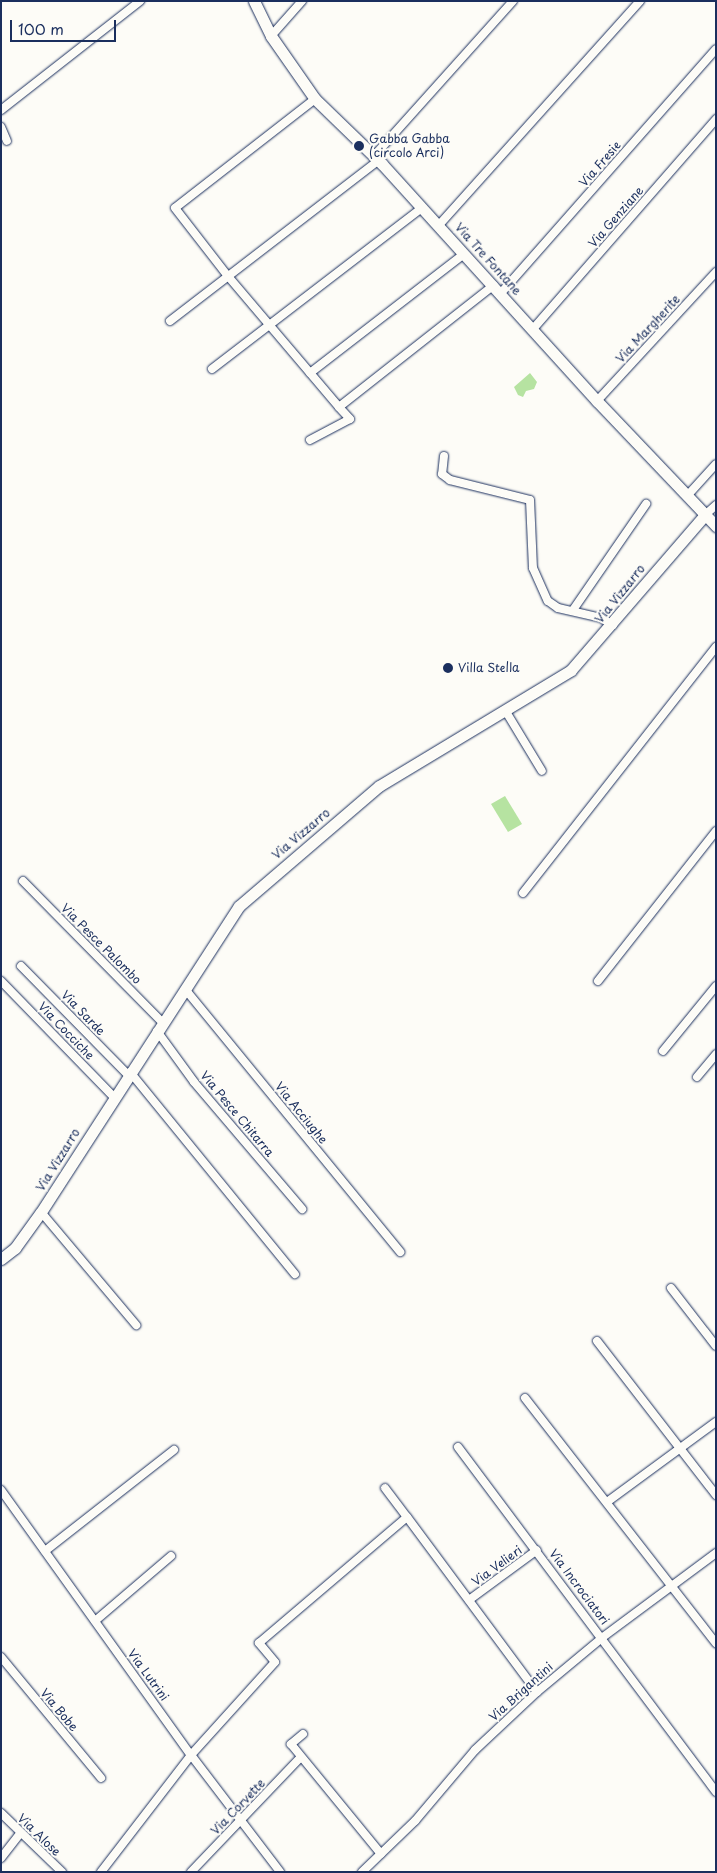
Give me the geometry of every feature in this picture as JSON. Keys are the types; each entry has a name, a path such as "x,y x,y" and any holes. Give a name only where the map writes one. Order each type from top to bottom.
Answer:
{"street":[{"path":"1,110 140,1"},
{"name":"Via Tre Fontane","path":"254,1 271,36 316,99 376,158 597,401 716,526"},
{"path":"271,36 302,1"},
{"path":"170,321 376,158 513,1"},
{"path":"439,226 640,1"},
{"name":"Via Fresie","path":"339,407 497,289 716,49"},
{"path":"310,440 350,419 227,275 175,208 316,99"},
{"name":"Via Genziane","path":"533,329 716,119"},
{"path":"1,127 7,141"},
{"path":"212,369 422,208"},
{"path":"310,372 464,254"},
{"name":"Via Margherite","path":"597,401 716,272"},
{"path":"444,456 442,474 450,480 530,500 531,553 538,586 552,605 573,610 613,625"},
{"path":"687,496 716,464"},
{"path":"573,610 646,504"},
{"path":"706,515 716,505"},
{"name":"Via Vizzarro","path":"1,1259 15,1248 41,1212 185,988 248,897 379,786 566,674 613,625 706,515"},
{"path":"523,893 716,648"},
{"path":"505,710 542,772"},
{"path":"598,981 716,831"},
{"name":"Via Pesce Palombo","path":"23,882 160,1027"},
{"name":"Via Sarde","path":"21,966 129,1074 295,1274"},
{"name":"Via Cocciche","path":"1,981 114,1097"},
{"path":"663,1051 716,986"},
{"name":"Via Acciughe","path":"185,988 400,1252"},
{"name":"Via Pesce Chitarra","path":"160,1027 194,1082 302,1209"},
{"path":"697,1077 716,1054"},
{"path":"41,1212 136,1325"},
{"path":"671,1288 716,1346"},
{"path":"597,1341 716,1495"},
{"path":"525,1398 672,1584 716,1643"},
{"path":"607,1502 716,1422"},
{"name":"Via Incrociatori","path":"458,1447 603,1637 716,1792"},
{"path":"45,1551 174,1450"},
{"path":"385,1488 537,1692"},
{"name":"Via Lutrini","path":"1,1490 191,1754 280,1872"},
{"path":"100,1872 191,1754 275,1662 259,1643 407,1517"},
{"name":"Via Velieri","path":"469,1600 537,1550"},
{"name":"Via Brigantini","path":"362,1872 415,1821 475,1750 537,1692 603,1637 716,1552"},
{"path":"95,1621 171,1556"},
{"name":"Via Bobe","path":"1,1657 101,1778"},
{"path":"303,1734 290,1744 381,1854"},
{"name":"Via Corvette","path":"191,1872 301,1757"},
{"name":"Via Alose","path":"1,1813 20,1834 62,1872"},
{"path":"1,1858 20,1834"}],"green space":[{"path":"530,373 537,382 534,389 526,391 523,397 518,395 514,387"},
{"path":"505,796 522,824 508,832 491,804"}],"place":[{"name":"Gabba Gabba (circolo Arci)","path":"359,146"},
{"name":"Villa Stella","path":"448,668"}]}
